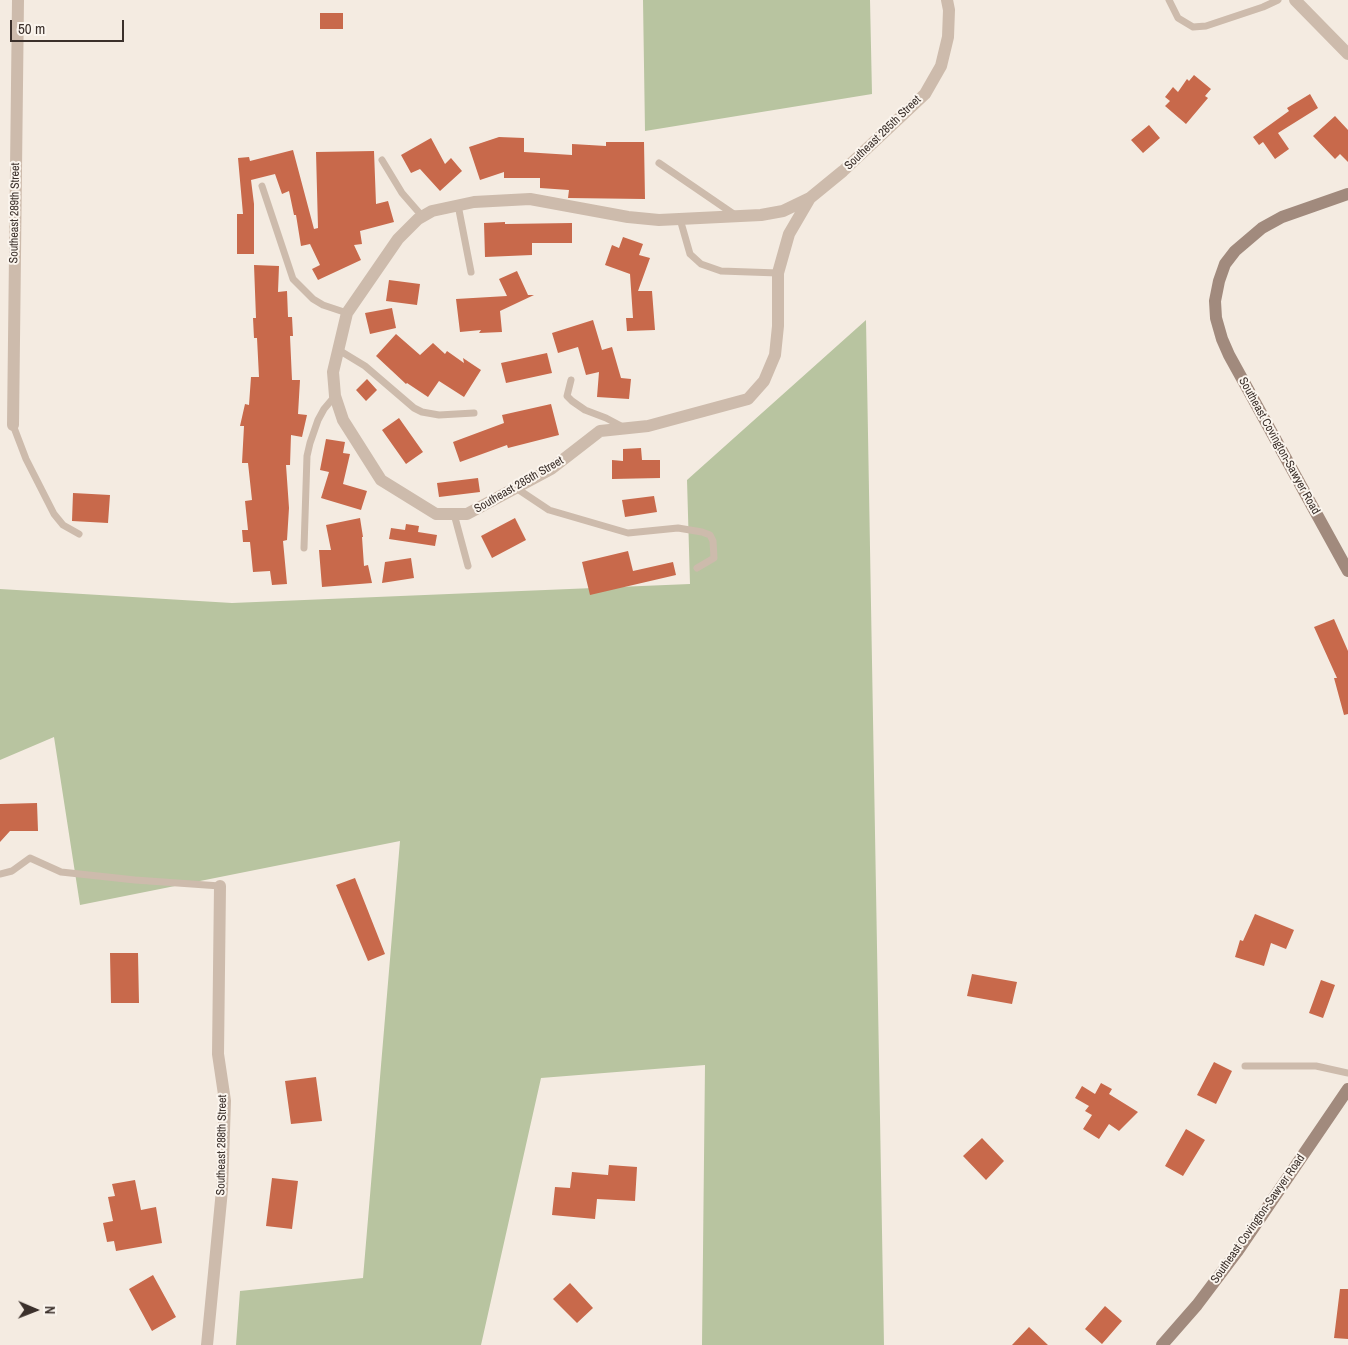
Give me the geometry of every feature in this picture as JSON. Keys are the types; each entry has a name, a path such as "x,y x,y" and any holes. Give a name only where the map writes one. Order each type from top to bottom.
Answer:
{"street":[{"name":"Southeast 289th Street","path":"13,425 18,0"},
{"name":"Southeast 285th Street","path":"810,198 789,234 778,274 778,326 775,355 764,381 748,399 648,426 600,431 551,469 467,514 436,514 381,480 343,420 335,396 333,372 337,348 347,313 398,239 422,216 432,211 474,202 530,199 628,217 659,220 761,215 783,211 810,198 843,171 925,94 941,66 948,37 949,10 947,0"},
{"path":"1295,0 1348,54"},
{"name":"Southeast Covington-Sawyer Road","path":"1348,194 1282,217 1262,228 1235,251 1225,264 1218,281 1215,301 1216,318 1229,355 1348,571"},
{"name":"Southeast 288th Street","path":"207,1345 222,1190 224,1101 218,1054 220,886"},
{"name":"Southeast Covington-Sawyer Road","path":"1162,1345 1197,1305 1236,1252 1348,1089"}],"lane":[{"path":"1168,0 1178,18 1193,27 1206,26 1278,0"},
{"path":"382,160 402,193 422,216"},
{"path":"659,163 736,216"},
{"path":"262,186 293,279 313,299 329,308 347,313"},
{"path":"458,205 471,272"},
{"path":"680,219 690,254 701,264 721,271 778,274"},
{"path":"337,348 366,366 414,408 422,412 439,415 474,413"},
{"path":"571,380 567,396 572,401 585,410 625,428"},
{"path":"304,548 310,443 318,420 335,396"},
{"path":"13,425 26,459 54,514 64,525 79,534"},
{"path":"516,488 549,510 628,533 678,528 710,535 714,558 697,568"},
{"path":"454,514 468,566"},
{"path":"0,874 12,871 30,858 61,872 220,886"},
{"path":"1244,1066 1316,1066 1348,1073"}],"green space":[{"path":"643,0 870,0 872,94 645,131"},
{"path":"866,320 884,1345 702,1345 705,1065 541,1078 481,1345 236,1345 240,1291 363,1278 400,841 80,905 54,737 0,760 0,589 232,603 690,584 687,480"}],"building":[{"path":"320,13 343,13 343,29 320,29"},
{"path":"1194,75 1211,89 1205,96 1208,98 1186,124 1165,106 1170,101 1165,97 1173,87 1178,92 1187,79 1189,81"},
{"path":"1310,94 1318,108 1278,133 1289,149 1275,159 1263,142 1259,145 1253,137 1289,111 1287,108"},
{"path":"1335,116 1348,130 1348,162 1340,154 1335,159 1313,136"},
{"path":"1149,125 1160,138 1143,153 1131,140"},
{"path":"499,137 524,138 524,152 572,155 572,144 606,146 606,142 644,142 645,199 568,198 569,190 540,188 540,178 504,178 504,172 480,180 469,147"},
{"path":"431,138 445,164 451,158 462,171 440,191 420,169 411,173 401,155"},
{"path":"293,150 314,229 318,228 316,152 374,151 376,204 388,201 394,222 360,231 362,244 354,245 361,260 318,280 312,269 320,265 310,244 301,246 296,215 294,215 289,191 282,194 275,174 251,180 254,204 254,254 237,254 237,214 243,214 238,158 249,157 250,161"},
{"path":"505,222 505,224 572,223 572,243 532,243 532,255 485,257 484,223"},
{"path":"623,237 643,244 639,255 650,258 638,291 652,291 655,330 627,331 626,318 633,318 630,274 605,265 612,245 619,248"},
{"path":"254,265 279,266 278,292 287,291 288,317 292,317 293,336 290,336 292,380 300,380 298,414 307,415 302,437 291,435 290,465 286,465 289,508 287,540 283,541 287,584 272,585 270,571 253,572 250,542 243,542 242,530 248,530 245,501 252,500 248,463 242,463 244,426 240,426 245,404 249,405 251,377 259,377 257,338 254,338 253,318 256,318"},
{"path":"517,271 528,295 534,295 500,311 502,332 479,333 481,330 460,332 456,299 507,296 499,279"},
{"path":"389,280 420,284 417,305 386,301"},
{"path":"392,308 396,328 370,334 365,313"},
{"path":"593,320 602,350 612,347 621,378 631,379 629,399 597,397 599,372 586,375 578,347 558,353 552,333"},
{"path":"396,334 420,355 433,343 445,354 447,351 464,363 463,358 481,370 464,397 439,381 428,397 406,384 376,356"},
{"path":"547,353 552,373 506,383 501,363"},
{"path":"367,379 377,390 366,401 356,390"},
{"path":"551,404 559,435 508,448 507,445 460,462 453,442 504,423 502,415"},
{"path":"399,418 423,452 406,464 382,430"},
{"path":"326,439 345,442 343,453 350,454 343,484 367,491 361,510 321,498 329,472 320,470"},
{"path":"641,448 642,460 660,460 660,478 612,479 612,460 623,461 623,449"},
{"path":"478,478 480,492 439,497 437,483"},
{"path":"73,493 110,495 108,523 72,521"},
{"path":"654,496 657,512 625,517 622,500"},
{"path":"360,518 364,566 368,565 372,583 322,587 319,550 331,550 326,525"},
{"path":"515,518 526,540 492,558 481,536"},
{"path":"406,524 419,526 418,532 437,535 435,546 389,539 391,528 405,530"},
{"path":"628,551 633,571 673,562 676,575 590,595 582,562"},
{"path":"411,558 414,578 382,583 385,562"},
{"path":"1334,619 1348,651 1348,714 1344,715 1334,678 1337,678 1314,627"},
{"path":"37,803 38,831 10,831 0,842 0,804"},
{"path":"355,878 385,954 368,961 336,885"},
{"path":"1255,914 1294,930 1286,949 1271,943 1264,966 1235,957 1240,940 1243,941"},
{"path":"110,953 138,953 139,1003 111,1003"},
{"path":"972,974 1017,982 1012,1004 967,996"},
{"path":"1321,980 1335,985 1323,1018 1309,1013"},
{"path":"1214,1062 1232,1071 1216,1104 1197,1095"},
{"path":"316,1077 322,1121 291,1124 285,1081"},
{"path":"1101,1083 1112,1089 1109,1094 1138,1112 1119,1131 1109,1124 1099,1139 1083,1129 1092,1115 1085,1111 1089,1106 1075,1098 1082,1086 1095,1094"},
{"path":"1186,1129 1205,1140 1183,1176 1165,1166"},
{"path":"982,1138 1004,1161 986,1180 963,1156"},
{"path":"609,1165 637,1167 635,1201 597,1199 595,1219 552,1215 555,1187 570,1188 572,1172 608,1175"},
{"path":"272,1178 298,1181 292,1229 266,1226"},
{"path":"135,1180 141,1210 156,1207 162,1243 116,1251 114,1241 107,1242 103,1223 113,1221 108,1197 115,1196 112,1184"},
{"path":"153,1275 176,1317 152,1331 129,1289"},
{"path":"570,1283 593,1308 577,1323 553,1299"},
{"path":"1340,1289 1348,1289 1348,1339 1334,1338"},
{"path":"1105,1306 1122,1321 1102,1344 1085,1329"},
{"path":"1029,1327 1048,1345 1012,1345"}]}
